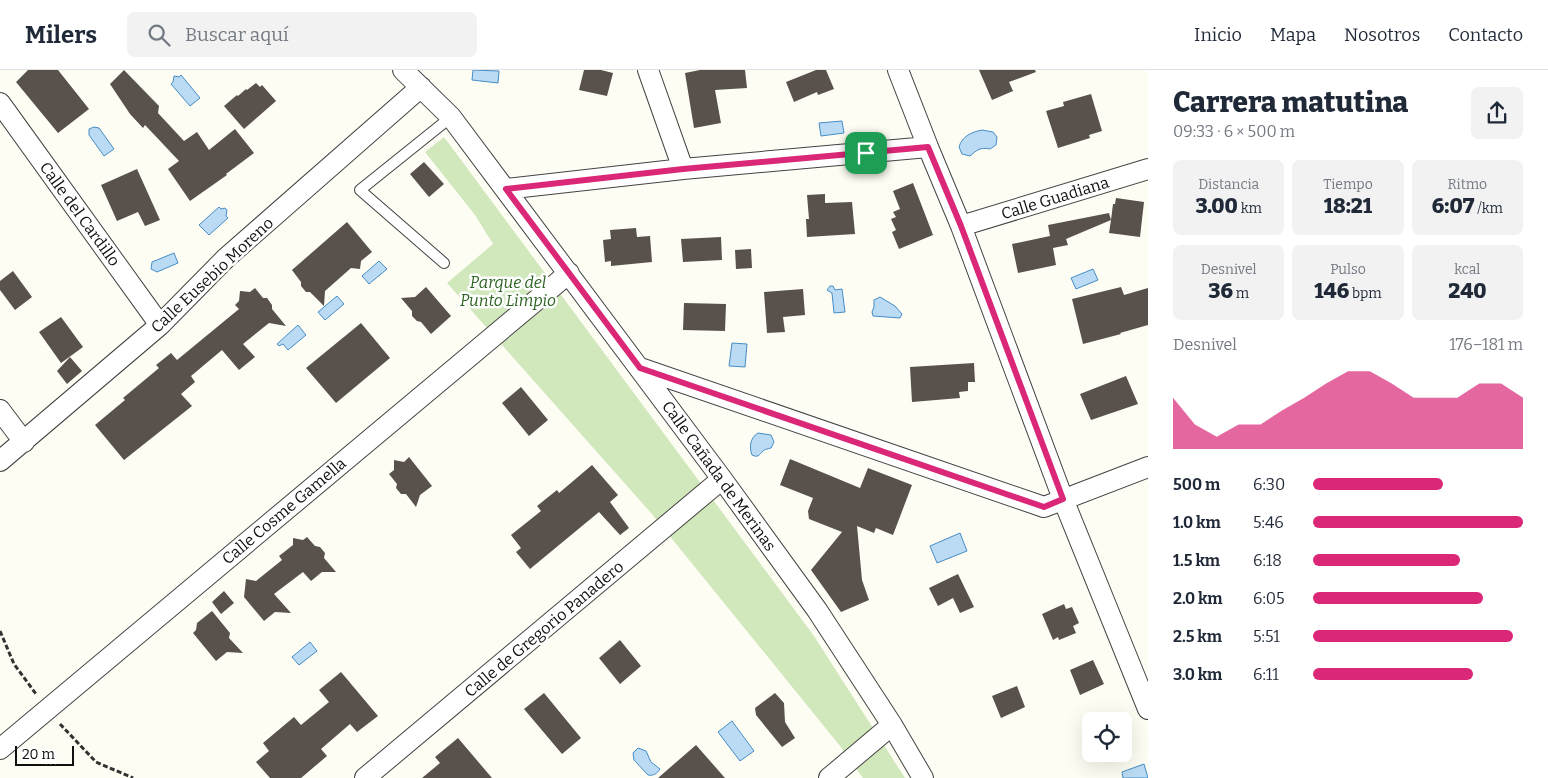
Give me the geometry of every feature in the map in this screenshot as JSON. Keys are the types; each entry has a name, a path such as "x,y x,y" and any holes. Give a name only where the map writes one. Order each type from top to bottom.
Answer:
{"street":[{"name":"Calle Cañada de Merinas","path":"404,70 451,117 722,479 817,610 892,725 923,778"},
{"path":"648,70 683,169"},
{"path":"898,70 961,226 1063,499 1148,710"},
{"name":"Calle Eusebio Moreno","path":"0,461 160,325 226,258 308,188 421,86"},
{"name":"Calle del Cardillo","path":"0,103 160,325"},
{"path":"506,189 683,169 928,147"},
{"name":"Calle Guadiana","path":"961,226 1148,170"},
{"name":"Calle Cosme Gamella","path":"0,749 569,273"},
{"path":"640,368 1044,507 1148,467"},
{"path":"0,410 24,442"},
{"name":"Calle de Gregorio Panadero","path":"365,778 722,479"},
{"path":"830,778 892,725"}],"lane":[{"path":"444,263 360,190 451,117"}],"green space":[{"name":"Parque del Punto Limpio","path":"444,137 814,636 905,778 863,778 840,746 651,513 447,283 493,244 475,215 425,152"}],"water":[{"path":"473,70 499,71 498,83 472,80"},
{"path":"181,75 200,98 190,106 171,84 174,76 179,77"},
{"path":"842,121 844,133 821,136 819,123"},
{"path":"99,128 114,149 104,156 89,135 89,129"},
{"path":"982,130 993,132 997,137 996,145 990,149 984,148 979,150 970,156 962,154 959,147 962,140 971,133"},
{"path":"219,207 227,210 226,216 228,218 209,235 199,225"},
{"path":"174,253 178,263 157,272 151,269 152,262"},
{"path":"379,261 387,269 369,284 362,276"},
{"path":"1093,269 1098,280 1076,289 1071,278"},
{"path":"830,286 833,286 835,290 842,289 845,312 834,313 832,293 827,290"},
{"path":"337,296 344,304 325,320 318,312"},
{"path":"880,297 895,306 902,314 900,318 873,316 874,300"},
{"path":"298,325 306,335 288,350 283,344 279,346 277,344"},
{"path":"732,343 747,344 745,367 729,366"},
{"path":"758,433 771,435 774,442 771,448 756,456 752,455 750,446 753,437"},
{"path":"960,533 967,551 937,563 930,546"},
{"path":"310,642 317,651 299,665 292,657"},
{"path":"732,721 754,751 740,761 718,732"},
{"path":"638,748 646,751 651,762 660,769 656,773 648,775 634,760 633,753"},
{"path":"1144,764 1148,778 1123,778 1122,772"}],"building":[{"path":"28,70 58,70 89,109 58,133 16,82"},
{"path":"124,70 159,106 158,113 184,141 197,132 209,150 235,129 254,153 190,201 168,169 179,161 145,125 143,128 130,114 110,84"},
{"path":"584,70 601,70 613,73 607,96 579,90"},
{"path":"700,70 745,70 747,88 715,90 721,123 694,128 685,73"},
{"path":"816,70 826,70 834,89 818,95 817,92 794,102 786,82"},
{"path":"979,70 1035,70 1036,72 1009,82 1013,91 992,100"},
{"path":"256,83 260,87 262,85 276,101 244,129 224,106"},
{"path":"1091,94 1102,131 1089,135 1090,138 1058,148 1046,111 1064,106 1063,102"},
{"path":"424,162 444,184 429,197 410,174"},
{"path":"137,169 160,220 145,226 138,212 117,221 101,185"},
{"path":"913,183 933,235 899,249 892,232 896,230 891,219 896,217 893,212 900,209 893,191"},
{"path":"825,194 825,203 852,202 855,234 807,237 806,219 809,219 807,195"},
{"path":"1116,198 1144,202 1140,237 1109,233 1113,204 1115,204"},
{"path":"1109,213 1111,220 1066,239 1068,245 1053,248 1056,265 1018,273 1012,244 1050,236 1048,225"},
{"path":"347,222 372,252 361,261 360,269 351,268 325,291 324,306 310,292 306,292 292,270"},
{"path":"636,228 637,237 650,236 652,262 611,266 611,261 605,262 603,240 611,239 610,230"},
{"path":"721,237 722,260 683,262 681,239"},
{"path":"751,249 752,268 736,269 735,250"},
{"path":"13,271 32,297 15,310 0,290 0,281"},
{"path":"426,287 451,316 431,334 421,322 412,316 412,311 401,298 415,297"},
{"path":"1121,287 1124,295 1148,288 1148,325 1083,344 1072,299"},
{"path":"255,288 263,298 267,298 272,305 272,309 286,326 269,323 243,344 255,357 239,370 222,350 191,376 195,382 181,394 192,406 124,460 95,425 125,400 123,398 159,368 156,365 171,353 177,360 239,309 235,305 239,301 240,291 250,292"},
{"path":"803,289 805,315 783,317 785,332 767,333 764,292"},
{"path":"684,303 726,304 725,331 683,330"},
{"path":"61,317 83,347 61,363 39,332"},
{"path":"361,323 390,358 336,403 306,368"},
{"path":"70,357 82,371 67,384 57,371"},
{"path":"974,363 975,382 968,382 968,391 959,392 960,398 912,402 910,367"},
{"path":"1126,376 1138,404 1091,420 1080,394"},
{"path":"521,387 548,420 529,436 502,403"},
{"path":"409,457 432,486 420,495 416,507 406,494 401,494 396,488 397,484 389,474 394,470 394,460 404,462"},
{"path":"790,459 860,488 868,468 912,485 893,535 876,528 874,533 857,526 862,580 869,600 841,612 811,570 842,532 809,519 808,511 813,498 780,485"},
{"path":"592,465 618,495 610,502 629,528 620,535 599,512 530,569 516,552 521,548 511,535 541,511 537,506 557,490 559,493"},
{"path":"307,537 325,553 324,558 336,572 322,572 311,581 303,572 274,594 291,613 275,612 264,621 244,597 246,579 256,581 282,560 279,556 293,545 293,538 303,540"},
{"path":"958,574 974,607 960,613 953,598 938,606 929,588"},
{"path":"224,591 234,603 221,614 212,602"},
{"path":"1064,604 1066,609 1072,607 1079,623 1073,626 1076,633 1059,640 1058,637 1053,640 1042,614"},
{"path":"212,611 230,633 229,638 243,653 227,652 216,661 193,633 196,630 197,623"},
{"path":"620,640 641,666 620,684 599,658"},
{"path":"1093,660 1104,684 1080,695 1070,670"},
{"path":"341,672 378,716 357,732 350,724 321,749 327,756 301,778 270,778 256,762 269,751 263,743 294,717 301,725 329,702 319,690"},
{"path":"1017,686 1025,707 1001,718 992,696"},
{"path":"544,693 581,738 562,754 524,709"},
{"path":"775,693 784,703 785,722 795,738 782,747 756,715 755,708"},
{"path":"458,738 492,778 422,778 440,763 435,757"},
{"path":"696,745 725,778 658,778"}],"route":[{"path":"928,147 961,226 1063,499 1044,507 640,368 506,189 683,169 866,153 928,147"}]}
